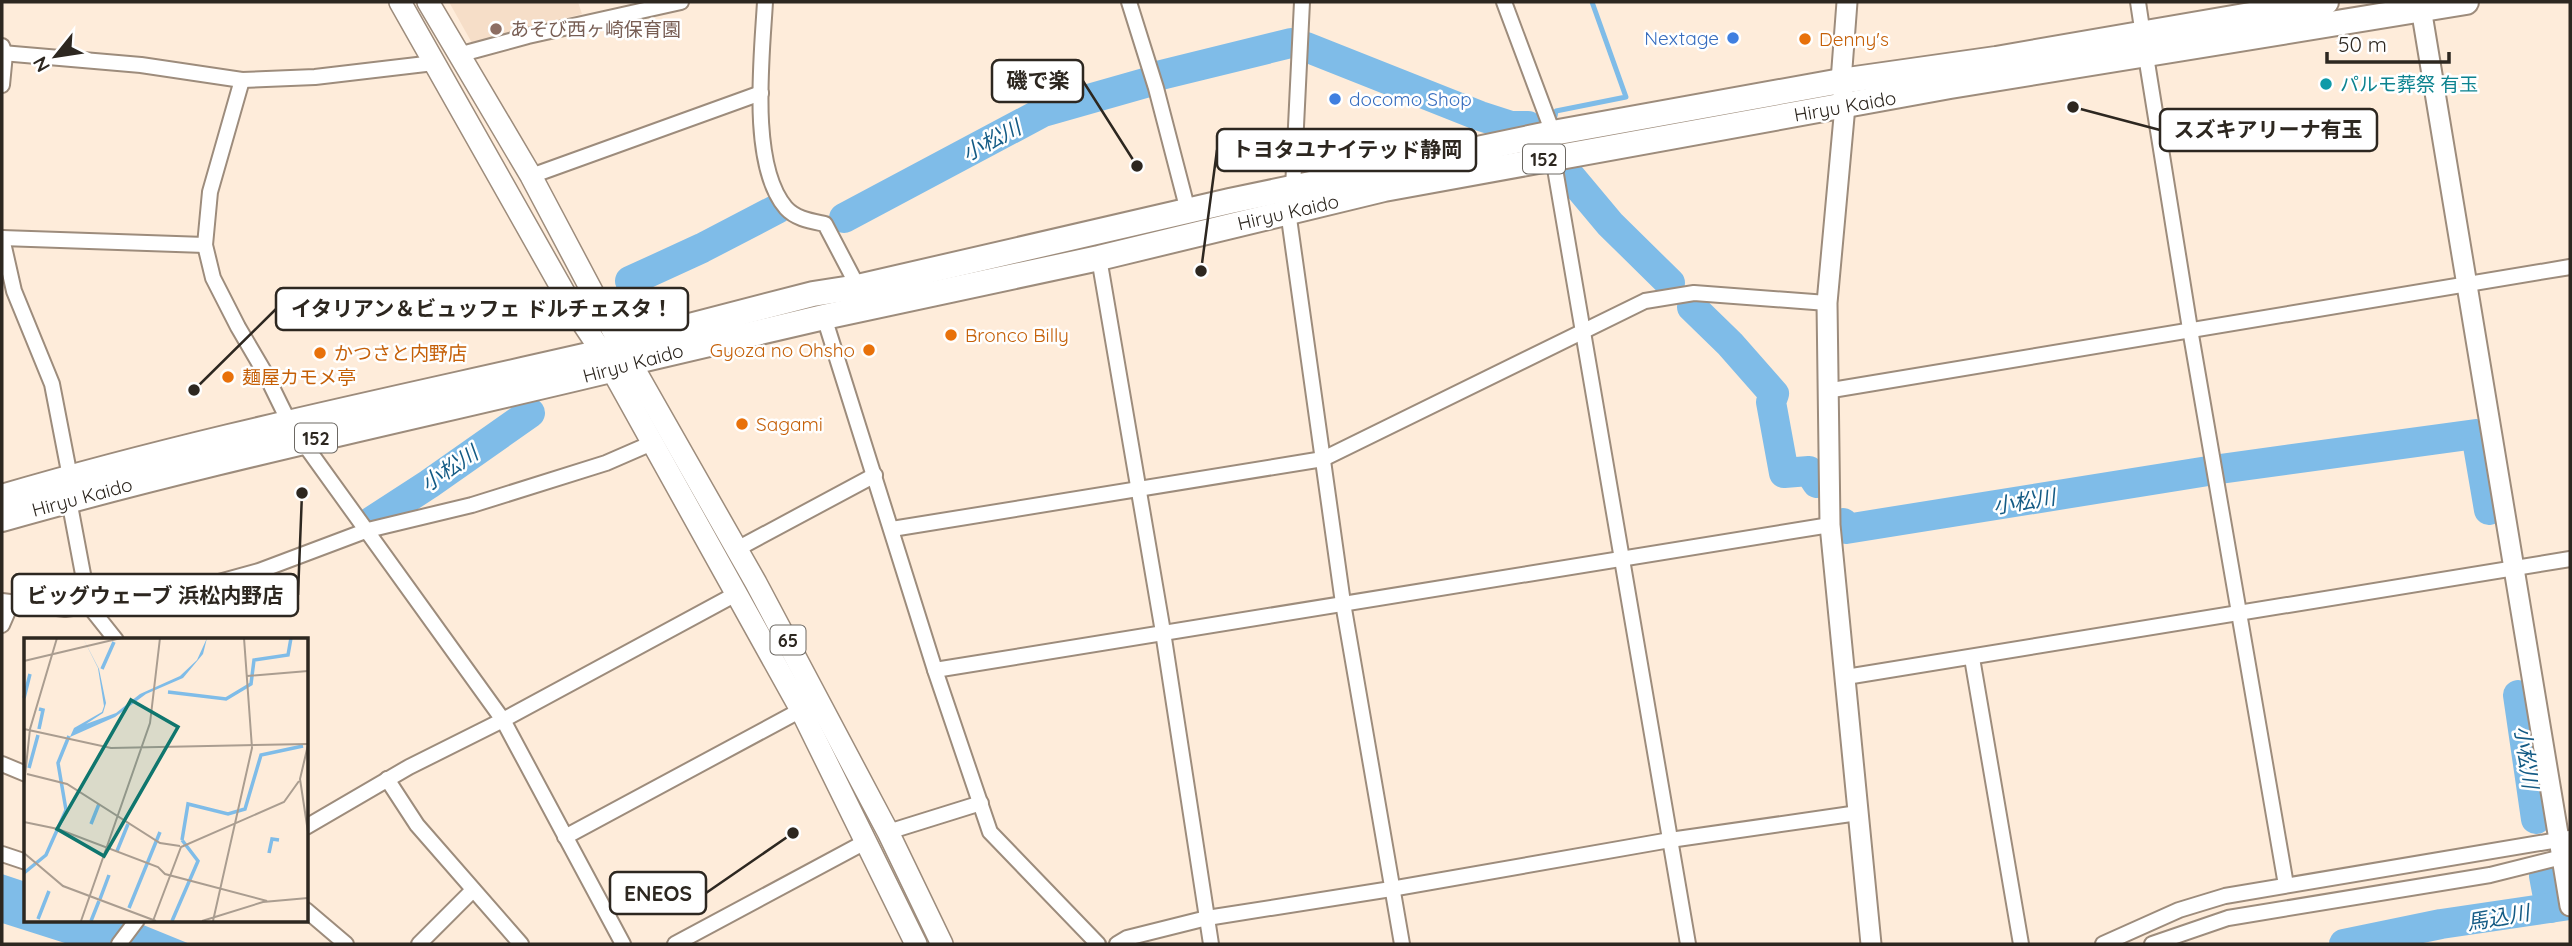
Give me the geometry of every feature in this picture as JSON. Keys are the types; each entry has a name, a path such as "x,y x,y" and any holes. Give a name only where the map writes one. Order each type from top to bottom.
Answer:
{"highway":[{"name":"Hiryu Kaido","path":"1553,145 1844,106 2145,45 2326,2"},
{"name":"Hiryu Kaido","path":"2,497 69,488 616,357 824,317 1099,258 1290,200 1841,81 2145,45 2420,5 2466,2"},
{"name":"Hiryu Kaido","path":"616,357 813,294 859,287 1188,211 1290,200"},
{"name":"Hiryu Kaido","path":"2,519 69,488"}],"main road":[{"name":"65","path":"400,2 575,310 616,357 737,549 820,700 942,944"},
{"name":"65","path":"428,2 531,176 616,357 652,443 802,710 916,944"}],"street":[{"path":"458,55 527,36 681,2"},
{"path":"765,2 761,93 765,161 787,210 800,218 825,224 859,287"},
{"path":"1129,2 1156,88 1188,211"},
{"path":"1302,2 1290,200 1343,603 1402,944"},
{"path":"1504,2 1553,145 1688,944"},
{"path":"1847,2 1841,81 1844,106 1827,303 1826,391 1830,525 1871,944"},
{"path":"2138,2 2190,329 2286,885"},
{"path":"2420,5 2564,845 2570,906"},
{"path":"2,85 3,50 141,65 242,80 315,78 434,63"},
{"path":"242,80 210,192 205,245 212,278 295,432 503,720 623,944"},
{"path":"531,176 761,93"},
{"path":"114,638 89,606 52,384 8,292 2,238 205,245"},
{"path":"1099,258 1163,632 1211,944"},
{"path":"1826,391 2570,267"},
{"path":"892,529 1323,459 1644,301 1694,293 1827,303"},
{"path":"824,317 935,670 990,832 1098,944"},
{"path":"2,625 7,601 65,609 179,593 259,572 368,530 472,505 606,463 652,443"},
{"path":"737,549 874,475"},
{"path":"935,670 1830,525"},
{"path":"1846,677 2570,559"},
{"path":"308,826 387,779 503,720 736,594"},
{"path":"1972,658 2021,944"},
{"path":"565,837 802,710"},
{"path":"2,764 24,773"},
{"path":"387,779 417,825 522,944"},
{"path":"888,832 981,803"},
{"path":"1117,944 1127,937 1207,918 1670,840 1858,813"},
{"path":"675,944 867,841"},
{"path":"2103,944 2179,910 2225,896 2564,845"},
{"path":"2152,944 2228,918 2490,875 2564,845"},
{"path":"2,854 24,861"},
{"path":"419,944 473,890"},
{"path":"308,912 346,944"},
{"path":"119,944 136,922"}],"shaded area":[{"name":"あそび西ヶ崎保育園","path":"449,2 578,2 582,14 472,43"}],"water":[{"path":"2,874 24,881 24,922 136,922 190,944 68,944 2,923"}],"waterway":[{"path":"1554,121 1556,111 1626,97 1592,2"},
{"name":"小松川","path":"1157,76 1291,43"},
{"name":"小松川","path":"1306,47 1480,116 1511,126 1528,126"},
{"name":"小松川","path":"844,218 1043,112 1145,83"},
{"name":"小松川","path":"1569,175 1610,224 1670,283"},
{"name":"小松川","path":"630,281 777,209"},
{"name":"小松川","path":"1692,307 1730,344 1774,394 1771,402 1784,473 1809,471 1817,483"},
{"name":"小松川","path":"369,523 530,413"},
{"name":"小松川","path":"2220,469 2476,434 2489,510"},
{"name":"小松川","path":"1843,523 1846,529 2208,471"},
{"name":"小松川","path":"2518,695 2536,819"},
{"name":"小松川","path":"2544,876 2550,908"},
{"name":"馬込川","path":"2344,944 2441,924 2570,905"}],"place":[{"name":"あそび西ヶ崎保育園","path":"496,29"},
{"name":"Nextage","path":"1733,38"},
{"name":"Denny's","path":"1805,39"},
{"name":"パルモ葬祭 有玉","path":"2326,84"},
{"name":"docomo Shop","path":"1335,99"},
{"name":"スズキアリーナ有玉","path":"2073,107"},
{"name":"磯で楽","path":"1137,166"},
{"name":"トヨタユナイテッド静岡","path":"1201,271"},
{"name":"Bronco Billy","path":"951,335"},
{"name":"Gyoza no Ohsho","path":"869,350"},
{"name":"かつさと内野店","path":"320,353"},
{"name":"麺屋カモメ亭","path":"228,377"},
{"name":"イタリアン＆ビュッフェ ドルチェスタ！","path":"194,390"},
{"name":"Sagami","path":"742,424"},
{"name":"ビッグウェーブ 浜松内野店","path":"302,493"},
{"name":"ENEOS","path":"793,833"}]}
